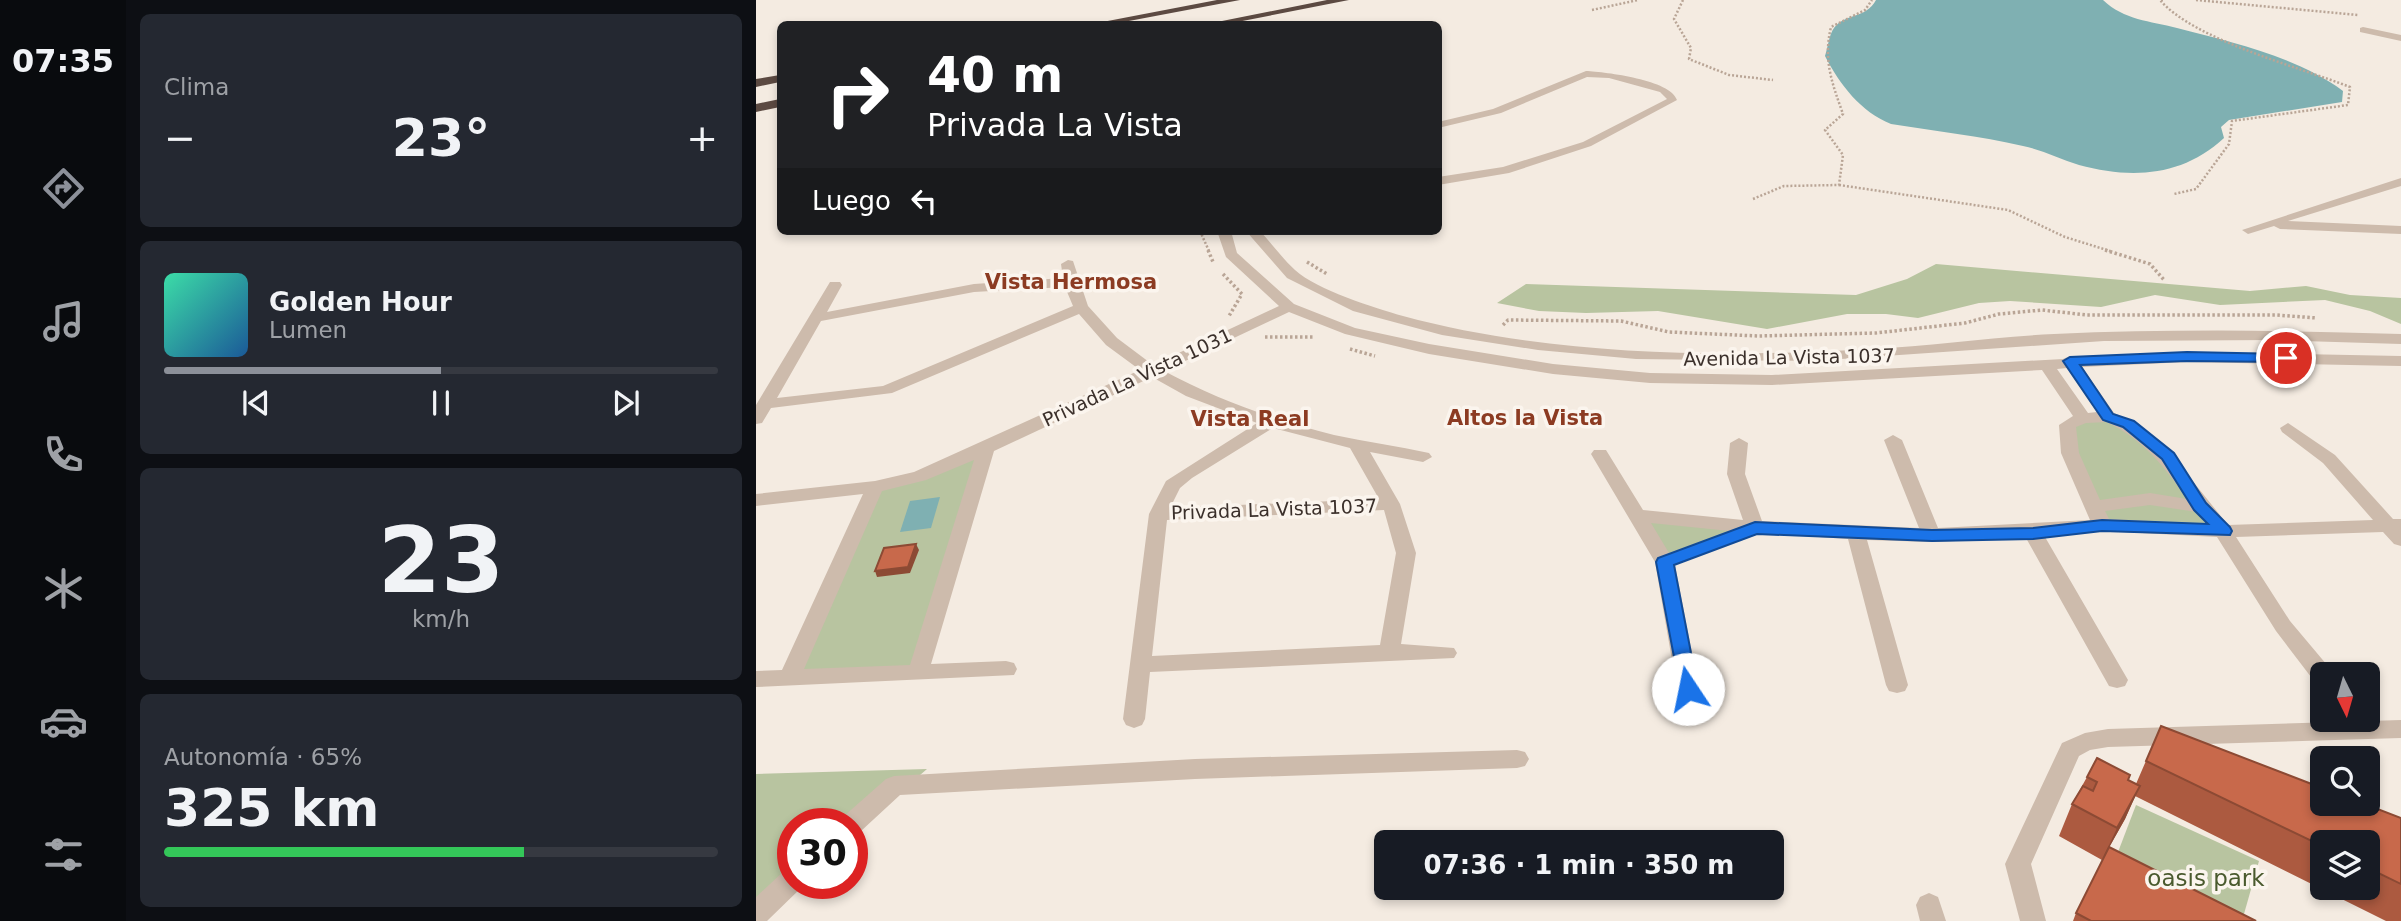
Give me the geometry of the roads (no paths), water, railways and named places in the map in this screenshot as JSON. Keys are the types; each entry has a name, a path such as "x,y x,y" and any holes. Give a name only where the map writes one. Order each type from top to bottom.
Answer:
{"highway":[{"path":"1113,21 1235,0"},
{"path":"1228,21 1344,0"},
{"path":"756,83 777,80"},
{"path":"756,107 777,104"}],"street":[{"path":"2363,30 2401,38"},
{"path":"1442,124 1497,111 1586,74 1609,75 1664,90 1672,97 1672,100 1587,144 1495,172 1442,180"},
{"path":"2248,230 2401,182"},
{"path":"2266,225 2401,230"},
{"path":"1225,235 1231,254 1289,307 1350,331 1429,349 1553,369 1650,377 1682,370 1769,369"},
{"name":"Avenida La Vista 1037","path":"1256,235 1272,261 1332,297 1418,326 1561,348 1693,357 1769,369 2187,357 2401,361"},
{"path":"1068,264 1071,282 1081,308 1120,348 1153,370 1268,424 1358,447 1423,457"},
{"path":"816,318 974,288 1071,282"},
{"path":"756,419 835,285"},
{"name":"Privada La Vista 1031","path":"756,500 875,487 920,476 1289,307"},
{"path":"765,404 886,390 1081,308"},
{"name":"Avenida La Vista 1037","path":"1769,369 1853,367 1874,354 2040,339 2168,334 2401,340"},
{"path":"2070,361 2108,417"},
{"path":"2045,363 2083,418"},
{"path":"2098,516 2070,453 2067,425 2083,418 2108,417 2128,424 2168,456 2200,507 2224,531 2283,626 2312,662"},
{"name":"Privada La Vista 1037","path":"1134,719 1158,514 1172,485 1185,474 1268,424"},
{"path":"2288,428 2329,459 2393,525 2401,540"},
{"path":"1893,440 1932,536"},
{"path":"1739,443 1736,474 1755,528"},
{"name":"Privada La Vista 1037","path":"1358,447 1391,504 1406,553 1389,652"},
{"path":"918,673 986,448"},
{"path":"1600,454 1640,516 1665,562 1688,689"},
{"path":"789,678 875,487"},
{"path":"1640,516 1755,528 1932,536 2033,533 2150,499 2200,507"},
{"name":"Privada La Vista 1037","path":"1158,514 1391,504"},
{"path":"2098,516 2224,531 2393,525"},
{"path":"1665,562 1755,528"},
{"path":"2033,533 2117,680"},
{"path":"1856,534 1897,685"},
{"path":"1140,665 1389,652 1446,653"},
{"path":"756,679 1006,668"},
{"path":"2033,921 2018,864 2070,750 2085,742 2108,738 2401,729"},
{"path":"868,810 894,786 1195,769 1517,759"},
{"path":"756,914 777,895"}],"water":[{"path":"1876,0 2103,0 2120,12 2138,19 2220,39 2285,60 2343,91 2342,102 2229,120 2221,127 2224,138 2191,161 2137,173 2079,165 2023,146 1974,136 1891,124 1870,112 1852,96 1825,56 1834,28 1844,20 1867,10"},
{"path":"940,497 931,528 900,532 910,501"}],"district":[{"name":"Vista Hermosa","path":"1071,282"},
{"name":"Altos la Vista","path":"1525,418"},
{"name":"Vista Real","path":"1250,419"}],"park label":[{"name":"oasis park","path":"2206,878"}]}
